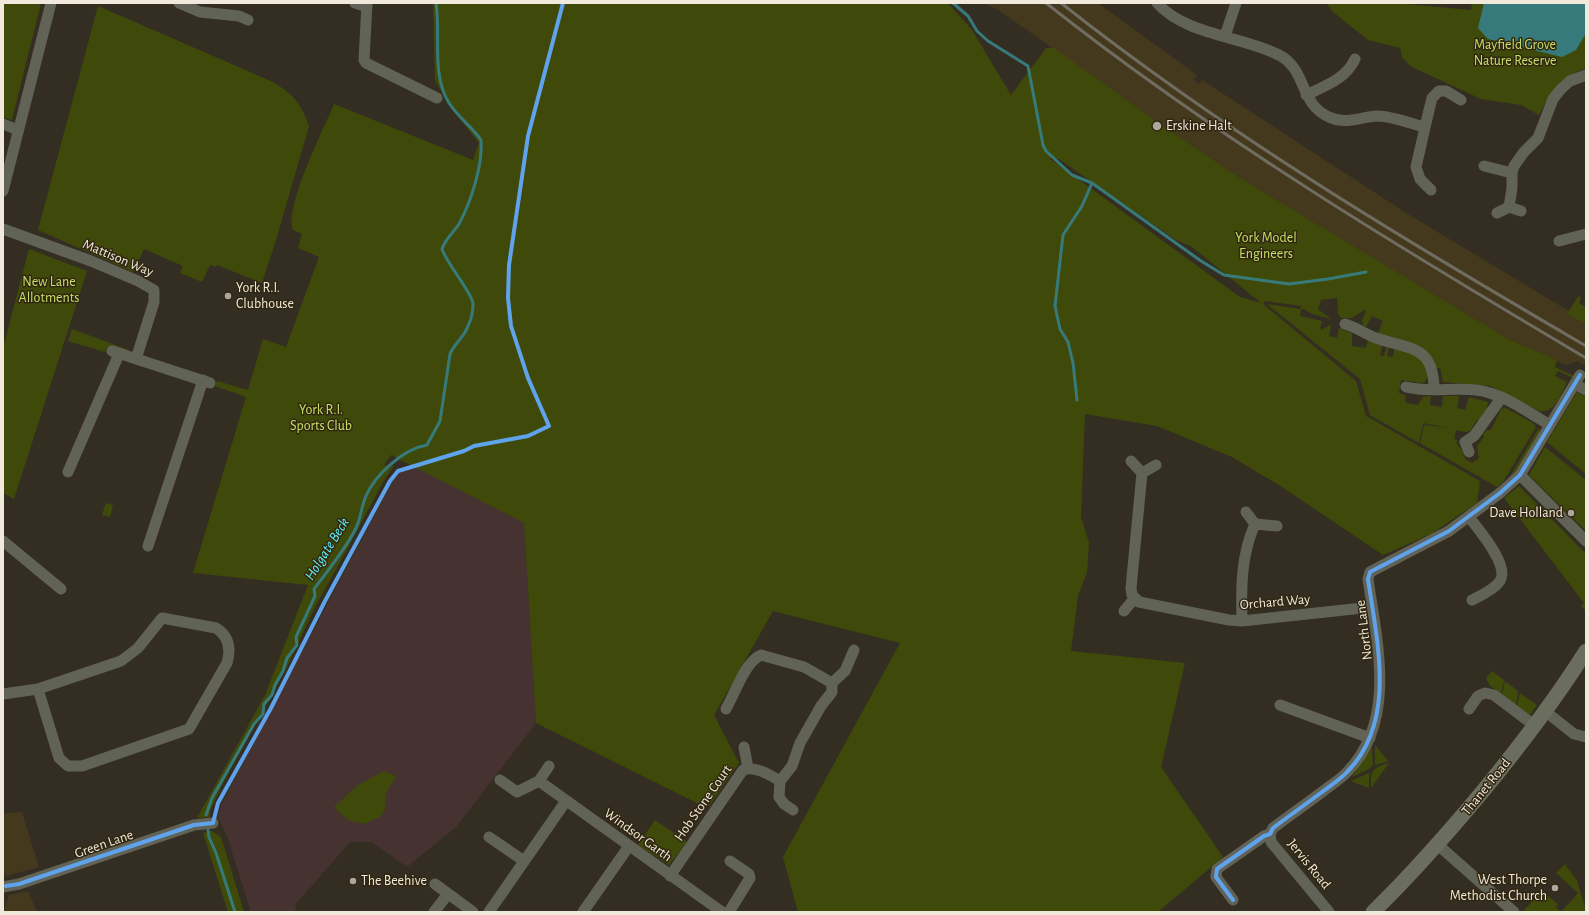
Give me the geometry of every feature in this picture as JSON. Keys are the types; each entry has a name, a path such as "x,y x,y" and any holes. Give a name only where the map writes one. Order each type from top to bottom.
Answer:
{"street":[{"path":"3,187 51,3"},
{"path":"179,3 200,12 239,16 248,20"},
{"path":"355,3 367,5 364,60 366,63 437,98"},
{"path":"1157,3 1164,11 1181,21 1270,52 1287,60 1297,72 1306,95 1314,107 1321,113 1337,120 1353,120 1378,116 1424,127"},
{"path":"1225,36 1236,3"},
{"path":"1306,95 1334,82 1345,74 1351,68 1355,59"},
{"path":"1509,207 1512,188 1512,173 1519,159 1538,138 1553,99 1570,81 1586,75"},
{"path":"1431,190 1411,167 1435,94 1439,91 1446,91 1461,100"},
{"path":"3,124 18,130"},
{"path":"1484,166 1512,173"},
{"path":"1497,213 1509,207 1521,211"},
{"name":"Mattison Way","path":"3,229 91,261 138,281 154,290 154,302 136,359"},
{"path":"1559,241 1586,234"},
{"path":"1345,324 1355,326 1363,333 1412,349 1424,355 1432,368 1434,390"},
{"path":"68,472 116,352 206,382 148,546"},
{"name":"North Lane","path":"1233,900 1216,876 1217,869 1264,836 1270,834 1273,828 1346,773 1370,738 1376,718 1380,687 1368,579 1370,572 1435,539 1469,517 1520,475 1577,380 1586,390"},
{"path":"1412,392 1434,390 1474,390 1490,392 1502,397 1550,426"},
{"path":"1469,452 1466,442 1474,436 1502,397"},
{"path":"1124,611 1134,599 1131,588 1142,473 1131,461"},
{"path":"1142,473 1156,465"},
{"path":"1520,475 1586,541"},
{"path":"1246,512 1255,524 1277,526"},
{"path":"1469,517 1487,540 1502,571 1500,581 1497,585 1472,600"},
{"path":"1242,622 1241,579 1249,538 1255,524"},
{"path":"3,541 62,588"},
{"name":"Orchard Way","path":"1134,599 1153,605 1242,622 1372,607"},
{"path":"3,694 38,689 121,661 138,648 162,618 216,628 222,632 229,644 227,663 189,729 82,766 68,766 59,758 38,689"},
{"path":"793,810 784,804 779,797 780,781 792,766 800,742 820,706 832,692 832,683 845,671 854,650"},
{"name":"Thanet Road","path":"1373,912 1438,845 1534,726 1586,651"},
{"path":"726,709 748,665 754,658 761,655 804,667 832,683"},
{"path":"1469,709 1478,696 1489,693 1494,695 1534,726"},
{"path":"1280,705 1370,738"},
{"path":"1545,711 1574,734 1586,737"},
{"name":"Hob Stone Court","path":"744,747 748,768"},
{"path":"500,780 517,792 538,781 549,766"},
{"name":"Hob Stone Court","path":"670,876 743,770 748,768 780,781"},
{"name":"Windsor Garth","path":"538,781 722,912"},
{"path":"489,912 566,801"},
{"name":"Green Lane","path":"3,887 19,884 194,825 213,824"},
{"name":"Jervis Road","path":"1270,834 1271,842 1329,912"},
{"path":"489,837 524,861"},
{"path":"1438,845 1510,911"},
{"path":"583,912 628,846"},
{"path":"730,861 749,874 750,878 730,912"},
{"path":"435,884 473,912"},
{"path":"434,912 448,894"}],"shaded area":[{"path":"983,3 1098,3 1197,75 1194,80 1199,84 1202,80 1411,216 1569,311 1567,314 1586,324 1586,367 1578,361 1567,365 1510,340 1240,178 1161,125 997,9"},
{"path":"419,468 524,523 536,723 456,827 407,867 372,842 350,842 295,905 297,912 251,912 227,836 218,817 221,805 393,480 399,473"},
{"path":"22,812 39,867 6,876 3,870 3,813"},
{"path":"28,891 37,912 3,912 9,895"}],"green space":[{"path":"3,3 41,3 12,120 3,117"},
{"path":"433,3 948,3 972,30 1011,95 1046,48 1054,48 1161,125 1240,178 1510,340 1557,360 1555,367 1574,376 1573,378 1558,371 1555,376 1567,382 1557,402 1545,411 1539,411 1491,386 1443,382 1440,368 1436,368 1433,362 1377,335 1383,321 1372,316 1366,327 1363,325 1362,320 1366,311 1364,310 1352,318 1341,318 1338,313 1337,298 1321,300 1318,309 1331,319 1312,314 1304,309 1301,309 1300,316 1322,321 1320,328 1322,330 1331,324 1329,336 1337,338 1339,328 1352,333 1352,346 1366,348 1368,339 1383,343 1380,355 1384,356 1386,348 1389,348 1387,356 1393,357 1394,350 1398,348 1411,352 1426,363 1428,376 1426,381 1421,383 1401,380 1399,393 1405,395 1406,403 1418,405 1423,397 1431,396 1430,405 1442,407 1443,396 1459,396 1457,408 1465,410 1469,397 1488,402 1487,407 1490,408 1480,422 1477,420 1470,431 1466,432 1456,430 1454,439 1457,440 1465,458 1469,462 1472,463 1479,458 1477,446 1484,437 1483,434 1487,430 1491,430 1501,409 1506,408 1533,423 1536,427 1503,482 1497,487 1420,443 1424,425 1449,428 1423,423 1419,443 1370,415 1360,379 1267,304 1300,309 1301,306 1265,301 1263,304 1356,381 1366,416 1480,481 1477,503 1431,534 1383,555 1279,485 1232,457 1157,426 1085,414 1081,517 1089,543 1087,572 1078,596 1071,651 1185,663 1161,767 1223,857 1158,912 798,912 783,857 900,643 773,611 714,715 739,763 709,806 699,804 536,723 524,523 391,455 384,465 394,466 383,482 315,607 287,667 224,781 210,811 210,817 197,818 265,695 308,585 193,573 246,397 215,386 217,381 248,390 263,339 286,347 319,257 298,248 302,234 293,230 292,219 294,204 306,168 334,104 473,160 479,143 449,105 435,80","holes":["1049,158 1059,159 1176,240 1191,246 1261,303 1240,297"]},
{"name":"Mayfield Grove Nature Reserve","path":"1326,3 1395,3 1471,10 1472,3 1586,3 1586,68 1569,76 1557,86 1548,98 1539,115 1521,105 1481,99 1410,66 1402,57 1400,48 1368,40 1333,12"},
{"path":"98,6 273,82 291,95 303,111 309,126 262,283 217,265 216,267 210,265 202,282 180,273 183,266 144,249 133,272 38,230"},
{"name":"New Lane Allotments","path":"29,249 87,271 14,499 3,493 3,348"},
{"path":"1579,295 1581,298 1579,303 1586,307 1586,324 1567,314"},
{"path":"72,329 129,350 107,347 105,352 68,341"},
{"path":"1577,392 1586,397 1586,474 1547,442"},
{"path":"1539,428 1540,434 1521,468 1510,479 1509,478"},
{"path":"1545,447 1586,480 1586,531 1529,475"},
{"path":"1519,486 1586,554 1586,611 1581,606 1584,603 1504,498"},
{"path":"106,503 113,505 110,517 102,515"},
{"path":"1492,671 1504,680 1501,693 1490,686 1486,678"},
{"path":"1505,681 1518,691 1516,705 1502,694"},
{"path":"1520,693 1537,705 1530,715 1517,706"},
{"path":"1375,745 1388,761 1375,765"},
{"path":"1372,747 1373,765 1369,769 1352,777"},
{"path":"1389,763 1371,788 1372,773 1379,766"},
{"path":"384,771 396,776 385,795 385,810 380,817 364,824 348,820 334,807 358,785"},
{"path":"1369,773 1369,788 1351,781"},
{"path":"655,820 687,842 669,865 638,845"},
{"path":"212,831 221,837 244,912 228,912 203,833"},
{"path":"1565,864 1577,881 1586,910 1583,912 1561,912 1578,893 1556,873"},
{"path":"1542,891 1558,904 1556,907 1561,912 1526,912 1524,910"}],"water":[{"path":"1484,3 1586,3 1586,33 1576,50 1562,57 1488,39 1478,28"}],"waterway":[{"name":"Holgate Beck","path":"206,815 212,798 254,724 263,714 264,704 272,695 287,658 297,645 296,637 315,596 314,589 352,536 358,524 364,500 370,488 383,472 400,457 418,447 427,445 440,421 450,354 467,330 471,318 473,306 472,299 449,263 442,249 447,239 459,224 472,194 480,161 481,140 449,103 443,92 438,67 436,3"},
{"path":"953,3 968,16 977,31 988,41 1028,66 1043,145 1046,151 1072,175 1092,183 1201,261 1224,275 1289,284 1366,272"},
{"path":"1077,400 1073,363 1068,342 1060,329 1055,306 1063,235 1082,206 1092,183"},
{"name":"Holgate Beck","path":"208,830 209,837 216,853 235,912"}],"railway":[{"path":"1046,3 1176,100 1310,190 1378,233 1586,358"},
{"path":"1061,3 1123,51 1252,141 1384,226 1586,346"}],"cycle path":[{"path":"6,886 19,884 194,825 213,823 218,803 271,708 325,601 390,481 398,471 464,451 474,446 528,436 549,426 528,378 511,326 508,298 509,265 528,136 563,3"},
{"path":"1233,900 1216,877 1217,869 1264,836 1270,834 1273,828 1342,777 1363,751 1373,728 1378,704 1380,680 1376,628 1368,579 1370,572 1449,531 1500,493 1520,475 1580,375"}],"place":[{"name":"Erskine Halt","path":"1157,126"},
{"name":"York R.I. Clubhouse","path":"228,296"},
{"name":"Dave Holland","path":"1571,513"},
{"name":"The Beehive","path":"353,881"},
{"name":"West Thorpe Methodist Church","path":"1555,888"}],"park label":[{"name":"York Model Engineers","path":"1266,246"},
{"name":"York R.I. Sports Club","path":"321,418"}]}
